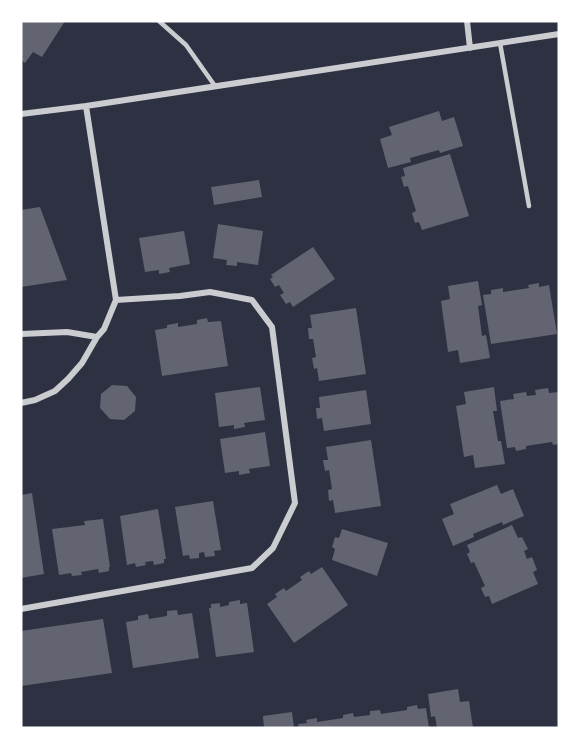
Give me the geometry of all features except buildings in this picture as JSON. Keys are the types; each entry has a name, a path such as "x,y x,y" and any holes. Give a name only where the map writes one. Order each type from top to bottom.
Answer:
{"street":[{"path":"467,21 471,48"},
{"path":"21,114 559,34"},
{"path":"21,404 56,391 82,363 108,321 116,300 86,105"},
{"path":"21,609 252,568 273,548 295,503 272,327 252,300 210,292 116,300"},
{"path":"21,334 67,332 97,337"}],"lane":[{"path":"159,21 186,45 215,86"},
{"path":"500,43 529,206"}]}
